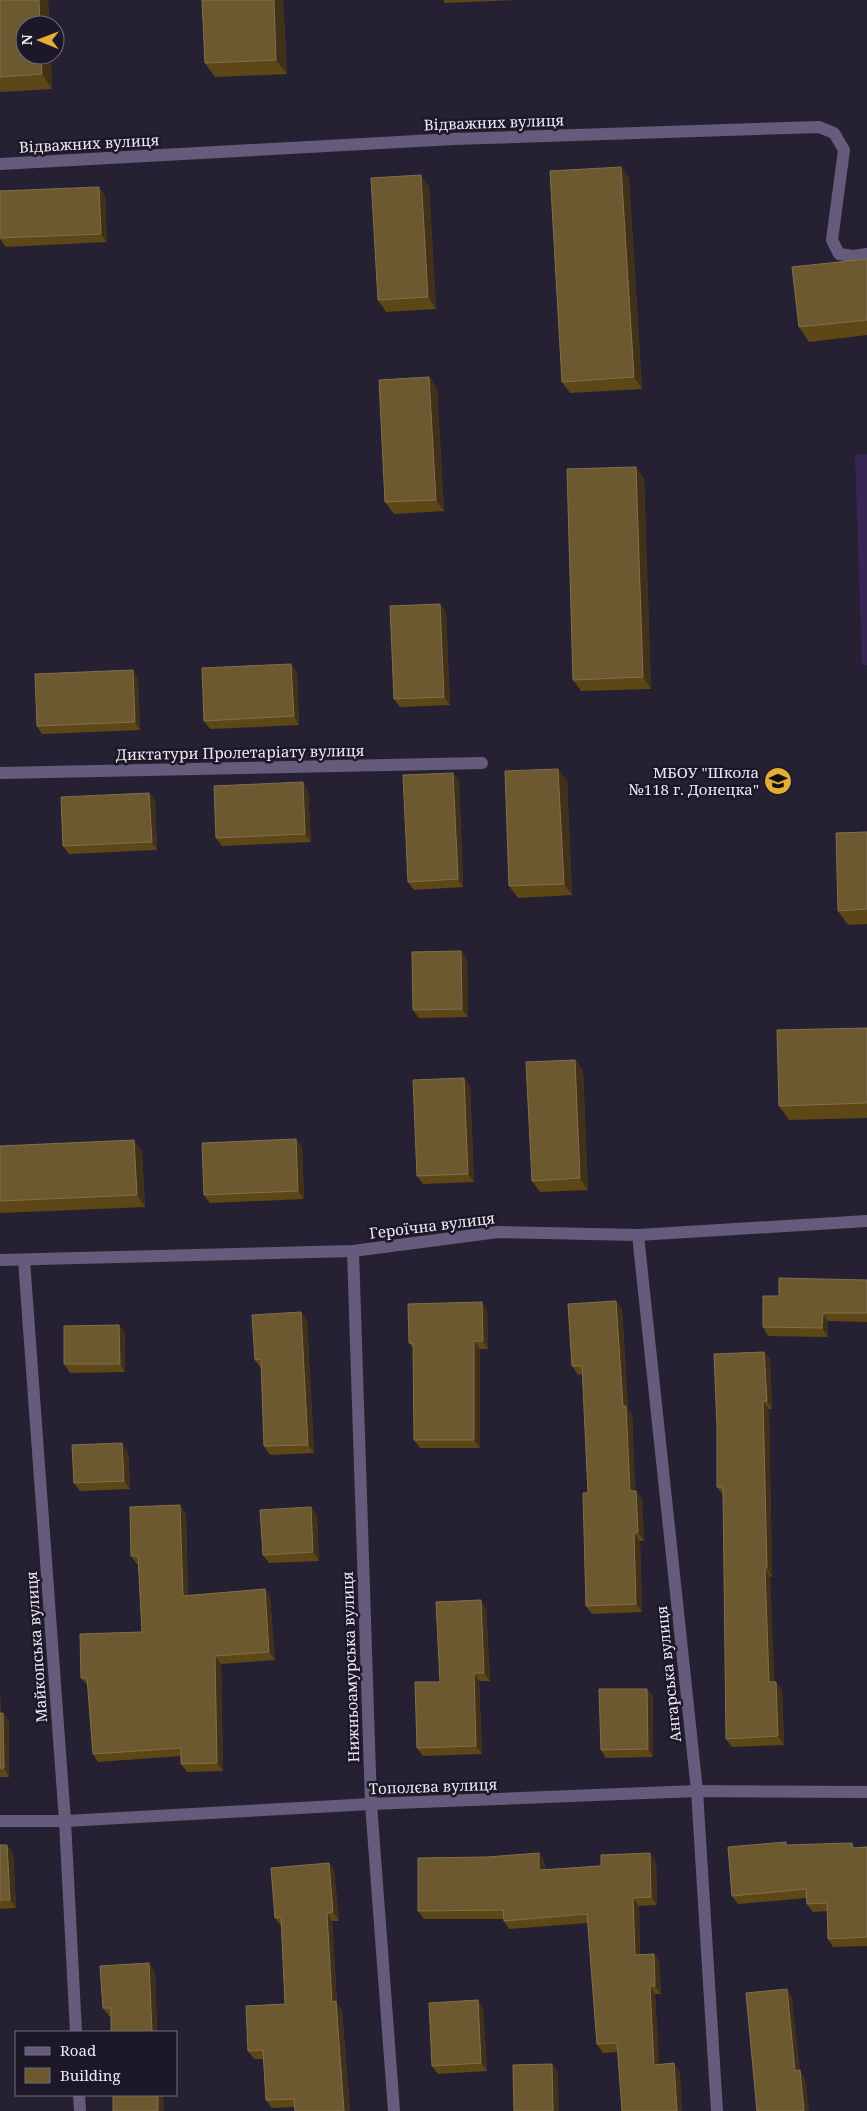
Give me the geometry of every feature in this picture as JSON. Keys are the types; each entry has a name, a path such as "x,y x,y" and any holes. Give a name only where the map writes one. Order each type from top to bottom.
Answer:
{"street":[{"name":"Відважних вулиця","path":"0,164 453,139 819,127 834,132 844,150 832,240 839,254 853,256 867,254"},
{"name":"Диктатури Пролетаріату вулиця","path":"0,773 482,763"},
{"name":"Героїчна вулиця","path":"0,1260 353,1251 498,1232 638,1235 867,1221"},
{"name":"Ангарська вулиця","path":"638,1235 697,1791 717,2111"},
{"name":"Нижньоамурська вулиця","path":"353,1251 371,1804 394,2111"},
{"name":"Майкопська вулиця","path":"24,1260 65,1821 76,2031"},
{"name":"Тополєва вулиця","path":"0,1821 65,1821 371,1804 697,1791 867,1792"},
{"path":"79,2096 80,2111"}],"shaded area":[{"path":"855,454 867,454 867,665 862,665"}],"building":[{"path":"0,0 39,0 40,15 15,15 15,65 42,65 42,74 0,77"},
{"path":"202,0 274,0 276,60 205,63"},
{"path":"621,167 634,377 562,382 550,171"},
{"path":"421,175 428,297 378,300 371,178"},
{"path":"99,187 101,234 0,238 0,191"},
{"path":"867,259 867,320 799,327 792,267"},
{"path":"429,377 436,500 385,502 379,380"},
{"path":"636,467 643,677 573,680 567,469"},
{"path":"440,604 444,697 394,699 390,606"},
{"path":"291,664 294,716 204,721 202,668"},
{"path":"133,670 135,722 37,726 35,674"},
{"path":"558,769 564,884 509,886 505,771"},
{"path":"453,773 458,879 408,882 403,775"},
{"path":"303,782 305,834 216,838 214,786"},
{"path":"149,793 152,842 63,846 61,797"},
{"path":"867,832 867,909 838,911 836,833"},
{"path":"461,951 462,1009 413,1010 412,952"},
{"path":"867,1028 867,1103 779,1106 777,1030"},
{"path":"575,1060 580,1178 532,1181 526,1062"},
{"path":"464,1078 468,1174 417,1176 413,1080"},
{"path":"296,1139 298,1191 204,1195 202,1143"},
{"path":"134,1140 137,1195 0,1201 0,1146"},
{"path":"779,1278 867,1280 867,1313 823,1313 822,1328 763,1327 763,1296 779,1296"},
{"path":"616,1301 623,1406 626,1406 630,1491 636,1491 638,1532 634,1533 636,1604 586,1606 583,1493 588,1493 582,1366 572,1366 568,1304"},
{"path":"482,1302 483,1341 474,1341 474,1440 414,1440 413,1343 409,1343 408,1304"},
{"path":"301,1312 308,1445 264,1446 261,1359 255,1360 252,1315"},
{"path":"119,1325 120,1364 64,1364 64,1326"},
{"path":"764,1352 767,1401 763,1401 767,1568 765,1568 769,1682 776,1682 778,1736 726,1739 723,1487 717,1487 714,1354"},
{"path":"122,1443 124,1481 74,1483 72,1445"},
{"path":"180,1505 183,1596 265,1589 269,1652 215,1656 217,1763 181,1764 181,1748 93,1754 87,1678 81,1678 80,1634 142,1632 138,1556 131,1556 130,1507"},
{"path":"311,1507 313,1552 263,1555 260,1510"},
{"path":"481,1600 484,1673 474,1673 476,1746 417,1748 415,1682 440,1682 436,1602"},
{"path":"599,1689 647,1689 648,1749 601,1750"},
{"path":"0,1713 3,1713 4,1768 0,1768"},
{"path":"786,1842 786,1845 852,1843 852,1848 867,1847 867,1937 828,1939 827,1903 807,1904 806,1889 732,1896 728,1847"},
{"path":"0,1845 7,1845 10,1900 0,1900"},
{"path":"539,1853 539,1870 601,1866 601,1855 650,1853 651,1897 633,1898 635,1955 654,1954 655,1986 650,1986 654,2065 674,2063 677,2111 622,2111 617,2043 597,2044 587,1914 504,1921 503,1910 418,1911 418,1858 487,1857"},
{"path":"329,1863 333,1912 327,1913 332,2002 336,2001 344,2111 295,2111 294,2099 266,2100 263,2050 248,2051 246,2006 285,2004 281,1917 275,1918 271,1868"},
{"path":"149,1963 152,2031 111,2031 111,2008 103,2008 100,1966"},
{"path":"787,1989 795,2071 800,2070 804,2111 757,2111 746,1993"},
{"path":"478,2000 481,2063 432,2066 429,2003"},
{"path":"552,2064 553,2111 514,2111 513,2065"},
{"path":"113,2096 158,2096 158,2111 113,2111"}],"place":[{"name":"МБОУ \"Школа №118 г. Донецка\"","path":"778,781"}]}
